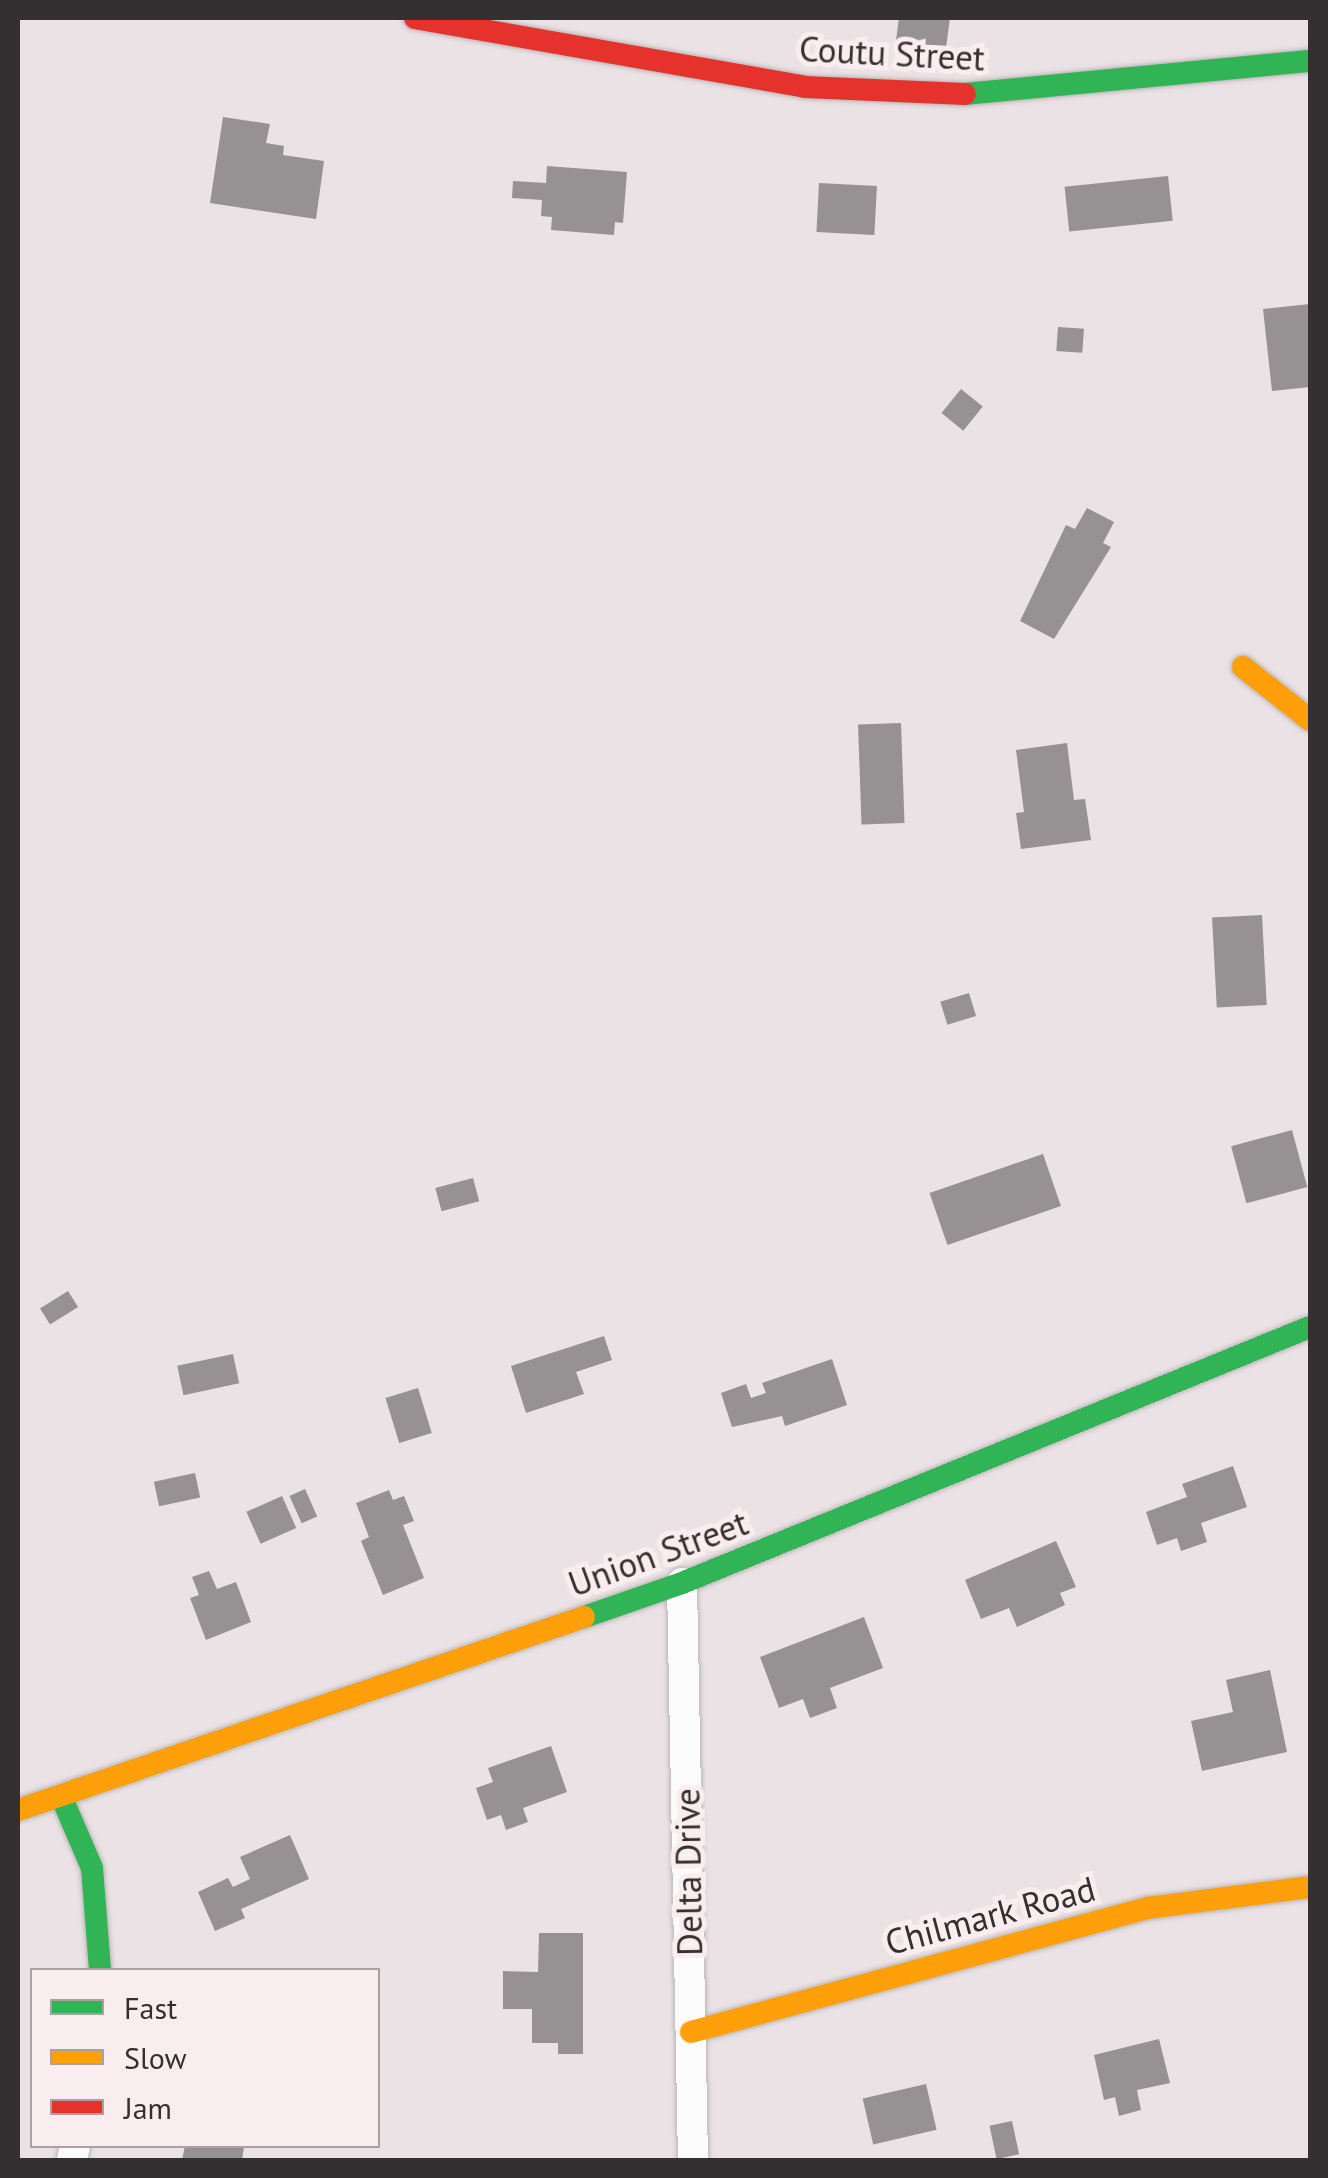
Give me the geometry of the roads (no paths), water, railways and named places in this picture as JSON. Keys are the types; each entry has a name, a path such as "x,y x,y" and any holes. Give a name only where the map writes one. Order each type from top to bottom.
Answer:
{"street":[{"name":"Coutu Street","path":"415,18 805,87 880,93 994,94 1310,61"},
{"path":"1243,667 1310,720"},
{"name":"Union Street","path":"18,1810 682,1583 1310,1328"},
{"name":"Delta Drive","path":"682,1583 694,2160"},
{"path":"61,1796 92,1868 100,1968"},
{"name":"Chilmark Road","path":"691,2032 1148,1908 1310,1887"}]}
